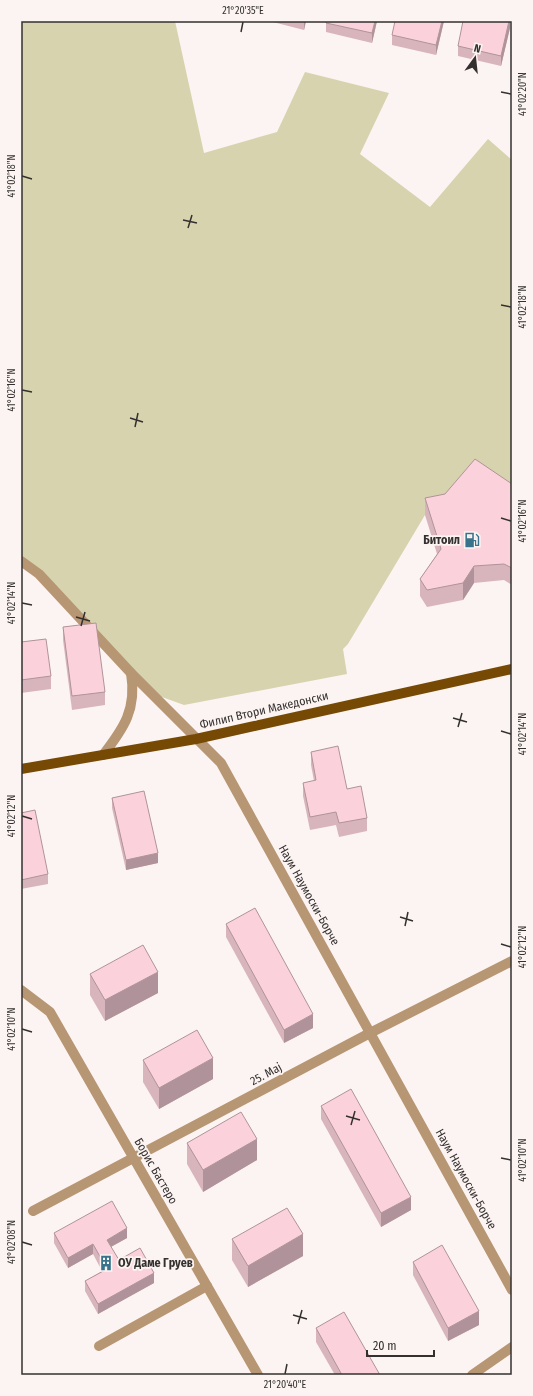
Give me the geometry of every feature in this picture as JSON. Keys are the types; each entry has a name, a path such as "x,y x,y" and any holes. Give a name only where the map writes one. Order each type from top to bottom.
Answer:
{"main road":[{"name":"Филип Втори Македонски","path":"21,769 196,739 512,669"}],"street":[{"name":"Наум Наумоски-Борче","path":"21,561 39,574 131,673 221,763 512,1290"},
{"path":"103,755 121,733 128,716 134,688 131,673"},
{"name":"25. Мај","path":"33,1211 370,1033 512,961"},
{"name":"Борис Бастеро","path":"21,990 50,1012 258,1375"},
{"path":"99,1346 207,1286"},
{"path":"472,1375 512,1347"}],"shaded area":[{"path":"21,21 175,21 204,153 277,132 305,72 389,93 360,154 430,207 488,139 512,160 512,500 425,515 348,644 343,649 347,674 184,705 151,693 21,561"}],"building":[{"path":"326,21 375,21 372,33 326,23"},
{"path":"395,21 442,21 436,45 392,35"},
{"path":"463,21 509,21 501,56 458,46"},
{"name":"Битоил","path":"475,459 512,484 512,568 504,564 474,566 463,583 427,590 420,579 441,549 425,498 445,494"},
{"path":"96,623 105,692 72,696 63,627"},
{"path":"46,639 51,676 21,680 21,642"},
{"path":"338,746 347,789 361,786 367,818 339,823 336,812 310,817 303,783 316,780 311,752"},
{"path":"144,791 158,853 126,860 112,798"},
{"path":"35,810 48,874 21,880 21,813"},
{"path":"255,908 313,1014 284,1030 226,924"},
{"path":"143,945 158,972 105,1000 90,974"},
{"path":"197,1030 213,1058 159,1088 143,1060"},
{"path":"351,1089 411,1197 381,1213 321,1106"},
{"path":"241,1112 257,1139 203,1170 187,1143"},
{"name":"ОУ Даме Груев","path":"112,1201 127,1228 107,1240 119,1260 140,1248 154,1273 98,1304 85,1281 107,1269 93,1244 68,1258 54,1233"},
{"path":"287,1208 303,1234 248,1266 232,1239"},
{"path":"442,1245 479,1311 448,1328 413,1262"},
{"path":"344,1312 380,1375 342,1375 316,1328"}],"place":[{"name":"Битоил","path":"472,540"},
{"name":"ОУ Даме Груев","path":"106,1263"}]}
